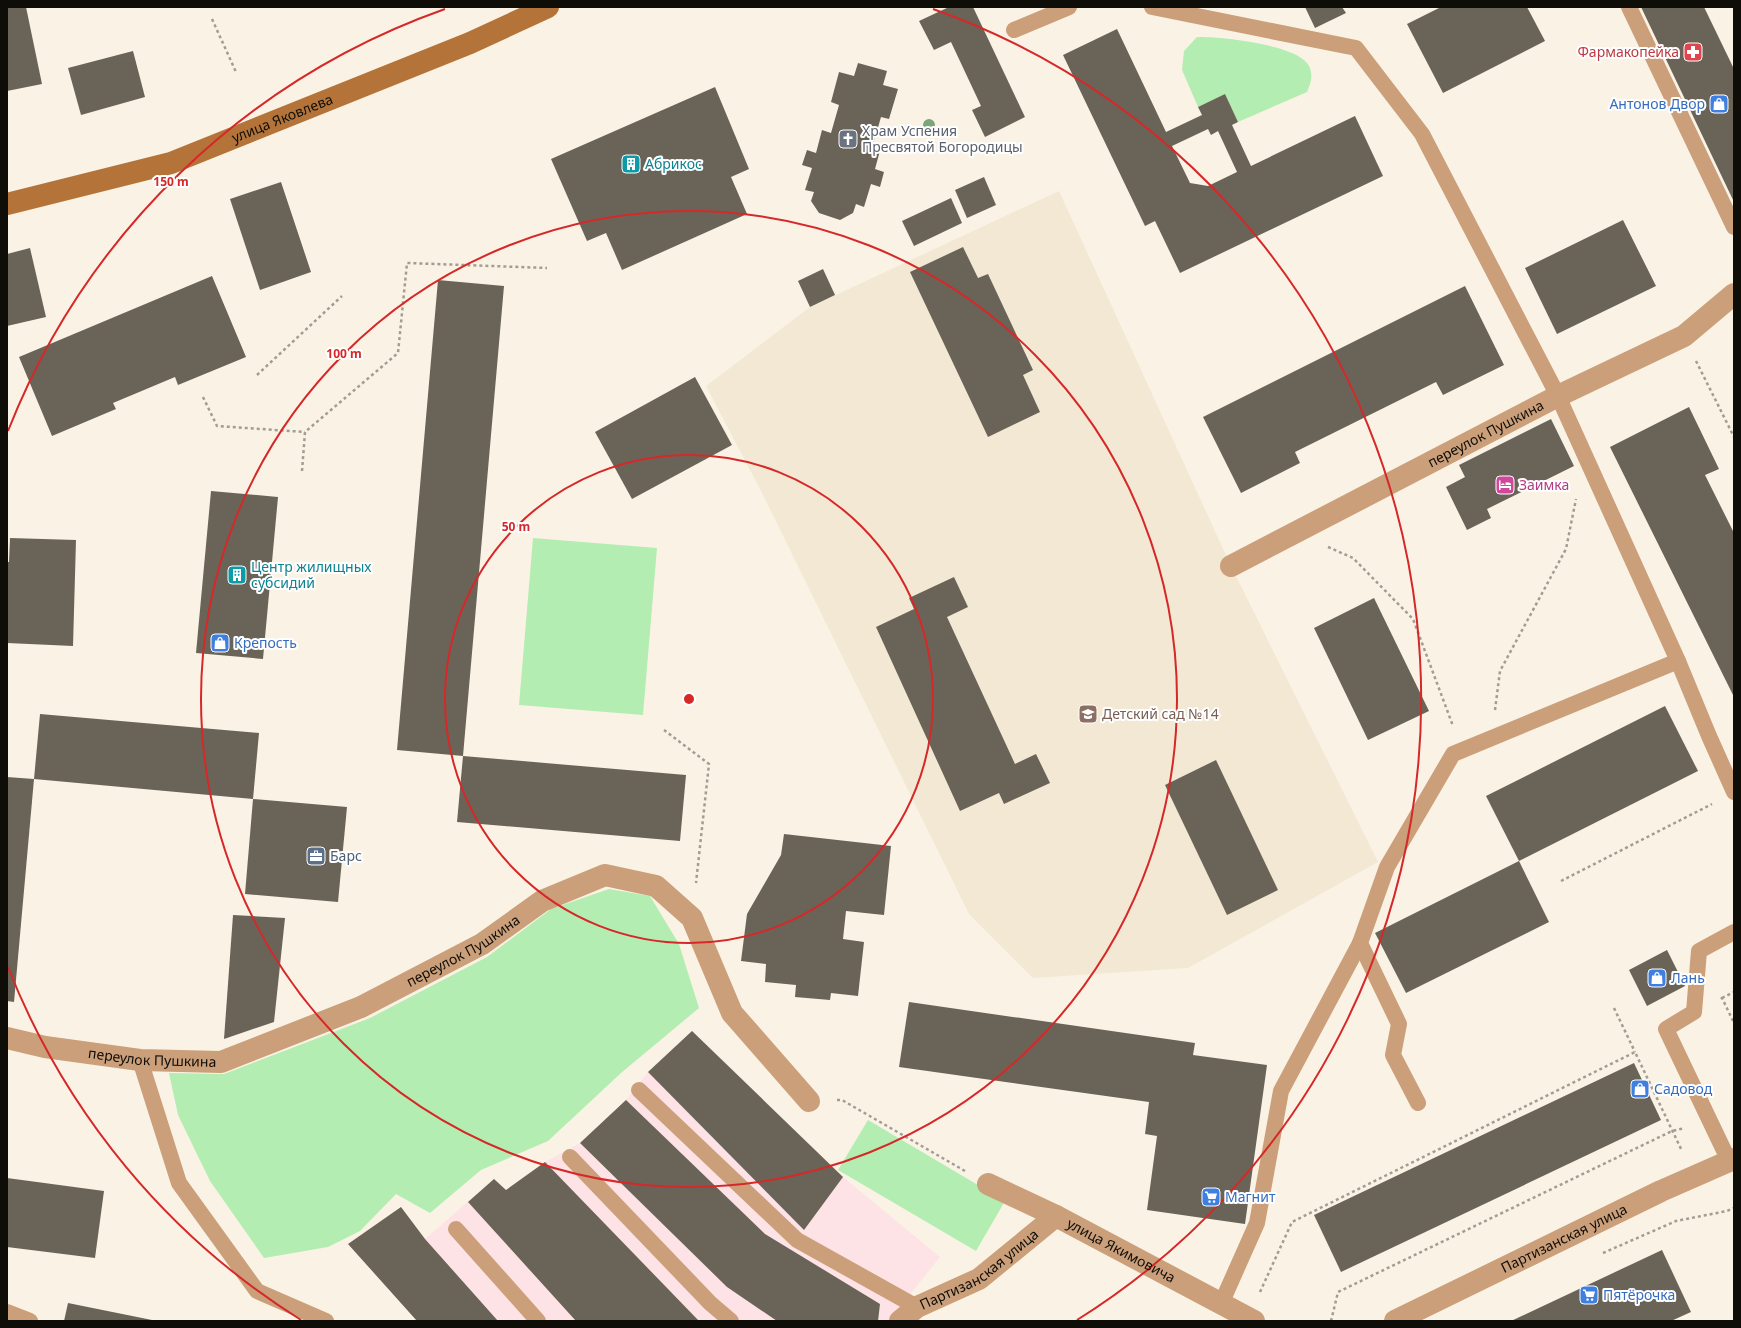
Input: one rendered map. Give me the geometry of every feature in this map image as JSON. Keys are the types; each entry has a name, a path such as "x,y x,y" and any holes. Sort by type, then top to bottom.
{"main road":[{"name":"улица Яковлева","path":"7,204 171,163 463,46 548,7"}],"street":[{"name":"переулок Пушкина","path":"1231,566 1558,396 1684,336 1734,294"},
{"name":"переулок Пушкина","path":"7,1038 45,1047 140,1060 221,1062 361,1007 482,944 542,900 606,875 656,886 692,918 732,1013 809,1101"},
{"name":"Партизанская улица","path":"1395,1321 1661,1191 1732,1160"},
{"name":"улица Якимовича","path":"988,1184 1056,1216 1251,1319"},
{"name":"Партизанская улица","path":"900,1321 917,1307 980,1279 1056,1216"}],"lane":[{"path":"1014,30 1069,7"},
{"path":"1152,7 1356,48 1422,134 1558,396 1678,660 1734,792"},
{"path":"1629,7 1734,227"},
{"path":"1221,1304 1257,1223 1281,1091 1360,943 1387,867 1453,754 1678,660"},
{"path":"1732,1160 1710,1122 1666,1029 1694,1012 1699,951 1734,932"},
{"path":"1360,943 1399,1024 1393,1055 1418,1103"},
{"path":"140,1060 179,1183 257,1291 326,1321"},
{"path":"639,1090 797,1240 917,1307"},
{"path":"570,1157 710,1304 731,1321"},
{"path":"456,1229 538,1321"},
{"path":"7,1312 30,1321"}],"path":[{"path":"212,19 236,72"},
{"path":"203,397 217,426 305,432 398,353 407,263 547,268"},
{"path":"257,375 342,296"},
{"path":"1684,336 1734,437"},
{"path":"302,471 305,432"},
{"path":"1491,738 1500,671 1566,549 1576,498"},
{"path":"1294,533 1353,558 1413,619 1462,750"},
{"path":"664,730 708,764 692,918"},
{"path":"1561,881 1719,801 1727,776"},
{"path":"1722,998 1734,992"},
{"path":"1614,1008 1694,1177"},
{"path":"1251,1319 1292,1222 1635,1052"},
{"path":"809,1101 842,1100 988,1184"},
{"path":"1330,1321 1338,1292 1672,1131 1710,1122"},
{"path":"1676,1221 1727,1211 1734,1208"}],"shaded area":[{"name":"Детский сад №14","path":"1059,191 1231,566 1378,862 1188,968 1033,978 969,914 761,491 706,386 810,307"},
{"path":"692,1031 843,1177 940,1257 889,1321 418,1321 348,1244 401,1207 425,1239 494,1179 506,1190 545,1162 580,1143 626,1100 648,1072"}],"green space":[{"path":"1197,37 1240,40 1275,47 1291,52 1303,59 1309,66 1311,77 1307,92 1238,122 1225,95 1198,107 1182,70 1184,51"},
{"path":"533,538 657,548 643,715 519,705"},
{"path":"609,889 650,896 679,944 699,1008 621,1073 548,1141 481,1170 430,1213 396,1194 360,1231 328,1247 264,1258 210,1181 178,1115 169,1073 224,1074 370,1018 487,957 551,909"},
{"path":"868,1120 1005,1201 976,1251 838,1170"}],"building":[{"path":"7,7 26,7 42,84 7,91"},
{"path":"949,7 973,7 1025,117 985,137 972,110 981,106 951,42 934,50 919,21"},
{"path":"1305,7 1342,7 1346,13 1315,28"},
{"path":"1441,7 1527,7 1545,41 1443,93 1407,24"},
{"path":"1641,7 1704,7 1734,69 1734,202"},
{"path":"1117,29 1166,132 1202,115 1198,107 1225,94 1238,122 1232,125 1251,166 1355,116 1383,176 1180,273 1155,221 1145,226 1063,55","holes":["1208,129 1211,135 1218,131 1237,172 1208,186 1190,183 1172,146"]},
{"path":"133,51 145,97 81,115 68,68"},
{"name":"Храм Успения Пресвятой Богородицы","path":"858,63 887,71 883,85 898,89 889,119 881,117 873,145 881,147 875,169 884,172 880,187 871,184 864,207 856,204 853,213 840,220 819,213 811,201 814,192 805,190 812,168 802,165 807,150 816,153 822,130 831,133 839,105 831,102 839,72 854,76"},
{"name":"Абрикос","path":"715,87 749,169 731,177 747,214 622,270 606,233 587,241 551,159"},
{"path":"984,177 996,205 967,218 955,190"},
{"path":"281,182 311,272 260,290 230,199"},
{"path":"951,198 962,223 914,246 902,221"},
{"path":"1623,220 1656,286 1557,334 1525,268"},
{"path":"963,247 978,278 988,274 1033,370 1023,375 1040,412 988,437 910,272"},
{"path":"30,248 46,317 7,326 7,254"},
{"path":"823,269 835,295 810,307 798,281"},
{"path":"212,276 246,357 178,385 175,377 113,403 116,409 52,436 19,357"},
{"path":"438,280 504,286 463,756 397,750"},
{"path":"1465,286 1504,365 1443,395 1436,382 1295,452 1300,463 1241,493 1203,417"},
{"path":"695,377 732,445 632,499 595,432"},
{"path":"1689,407 1719,469 1705,475 1734,533 1734,697 1610,447"},
{"path":"1551,419 1574,466 1487,509 1491,518 1467,530 1446,487 1465,477 1459,465"},
{"name":"Центр жилищных субсидий","path":"211,491 278,497 263,659 196,653"},
{"path":"10,538 76,540 73,646 7,643 7,562 9,562"},
{"path":"954,577 968,607 947,617 1015,764 1036,754 1050,783 1004,804 999,793 960,811 876,627 914,609 909,598"},
{"path":"1374,598 1429,711 1368,740 1314,628"},
{"path":"1665,706 1698,771 1519,861 1486,796"},
{"path":"40,714 259,733 253,799 34,779"},
{"path":"463,756 686,775 680,841 457,822"},
{"path":"1216,760 1278,890 1227,915 1165,785"},
{"path":"7,777 34,779 14,1002 7,1001"},
{"path":"253,799 347,807 338,902 245,894"},
{"path":"784,834 891,846 884,915 846,911 843,939 864,942 858,996 831,993 830,1000 795,997 796,985 765,982 766,964 741,961 747,914 781,855"},
{"path":"1519,861 1549,922 1406,993 1375,933"},
{"path":"233,915 285,918 274,1022 224,1039"},
{"name":"Лань","path":"1667,950 1685,986 1647,1006 1629,970"},
{"path":"909,1002 1195,1043 1193,1055 1267,1065 1245,1224 1147,1210 1157,1136 1145,1134 1149,1102 899,1067"},
{"path":"692,1031 843,1177 804,1230 648,1072"},
{"path":"1634,1063 1661,1120 1341,1272 1314,1215"},
{"path":"626,1100 765,1234 880,1304 878,1321 777,1321 727,1287 580,1143"},
{"path":"545,1162 699,1321 576,1321 468,1202 494,1179 506,1190"},
{"path":"7,1178 104,1191 95,1258 7,1247"},
{"path":"401,1207 425,1239 498,1321 417,1321 348,1244"},
{"path":"1662,1250 1691,1312 1671,1321 1511,1321"},
{"path":"68,1303 152,1320 64,1321"}],"place":[{"name":"Фармакопейка","path":"1693,52"},
{"name":"Антонов Двор","path":"1719,104"},
{"name":"Храм Успения Пресвятой Богородицы","path":"848,139"},
{"name":"Абрикос","path":"631,164"},
{"name":"Заимка","path":"1505,485"},
{"name":"Центр жилищных субсидий","path":"237,575"},
{"name":"Крепость","path":"220,643"},
{"name":"Детский сад №14","path":"1088,714"},
{"name":"Барс","path":"316,856"},
{"name":"Лань","path":"1657,978"},
{"name":"Садовод","path":"1640,1089"},
{"name":"Магнит","path":"1211,1197"},
{"name":"Пятёрочка","path":"1589,1295"}]}
